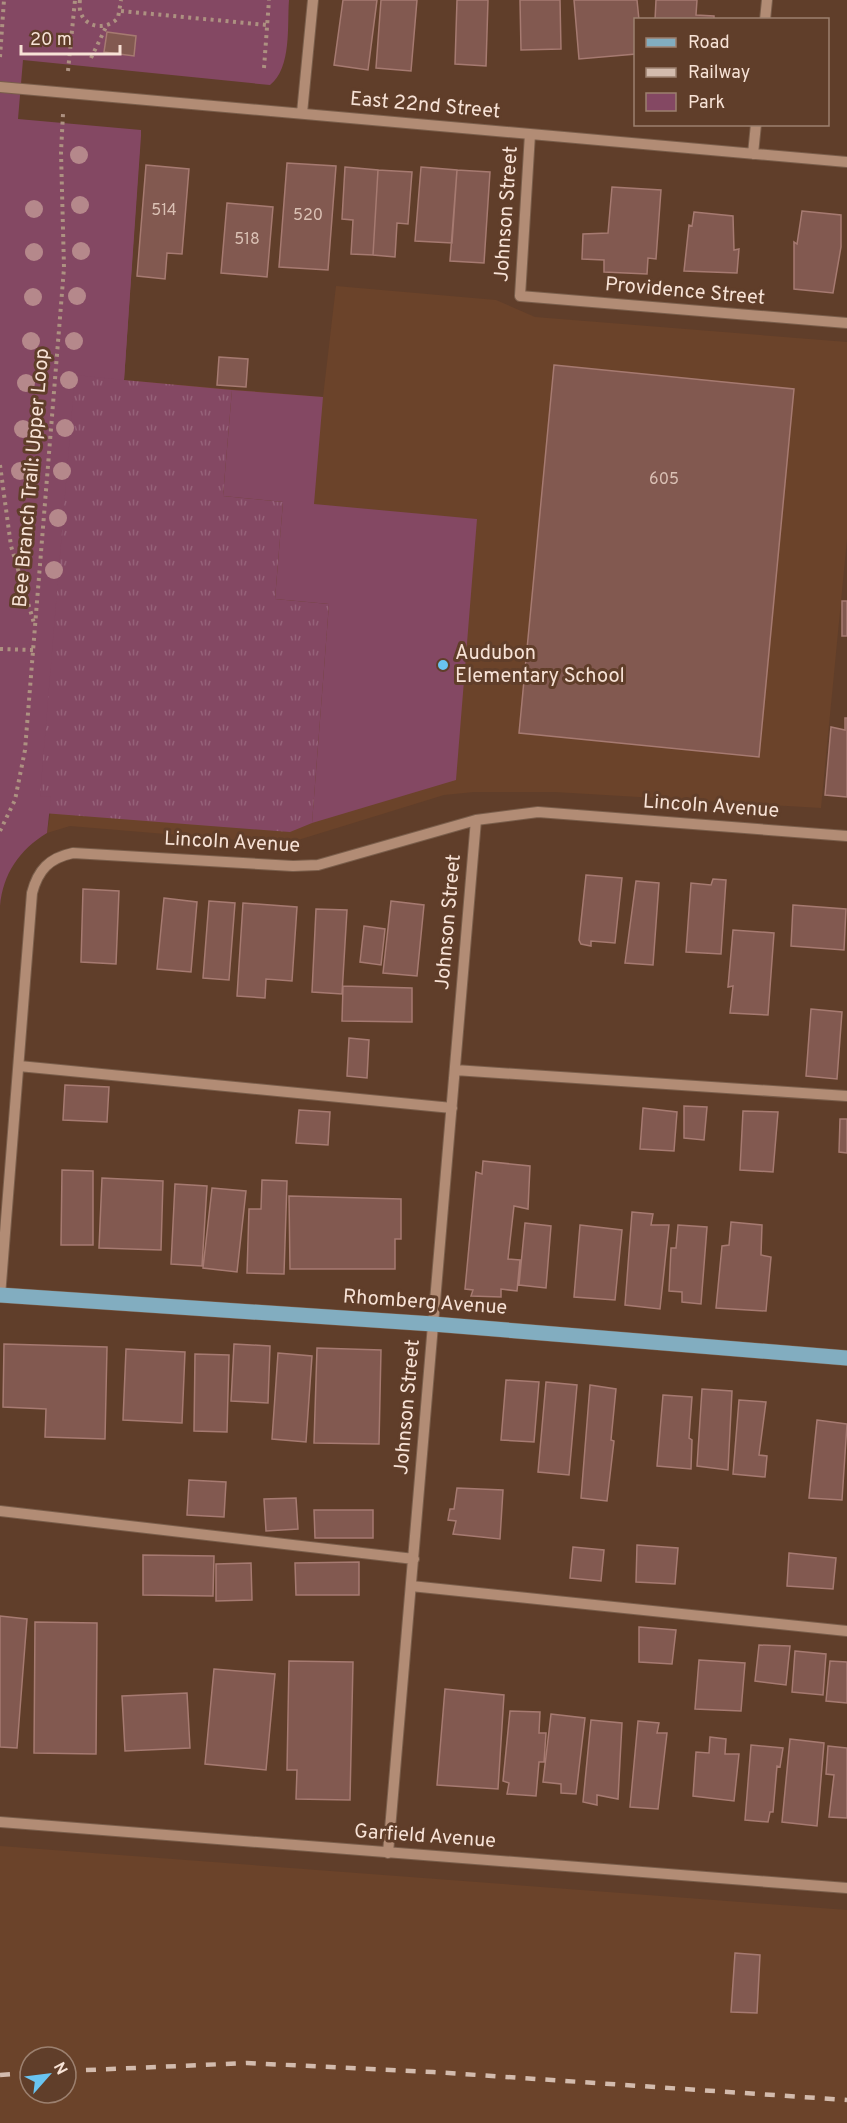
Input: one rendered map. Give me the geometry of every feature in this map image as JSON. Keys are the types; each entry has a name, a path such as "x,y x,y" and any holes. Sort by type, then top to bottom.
{"main road":[{"name":"Rhomberg Avenue","path":"0,1295 433,1323 847,1358"}],"street":[{"path":"302,113 313,0"},
{"path":"765,18 766,0"},
{"name":"East 22nd Street","path":"0,87 847,162"},
{"path":"753,154 756,126"},
{"name":"Johnson Street","path":"520,296 530,134"},
{"name":"Providence Street","path":"520,296 847,323"},
{"name":"Lincoln Avenue","path":"0,1295 32,893 36,876 59,855 73,853 293,866 318,865 476,820 538,812 847,836"},
{"name":"Johnson Street","path":"388,1853 476,820"},
{"path":"19,1066 452,1108"},
{"path":"455,1070 847,1096"},
{"path":"0,1511 414,1559"},
{"path":"411,1586 847,1631"},
{"name":"Garfield Avenue","path":"0,1822 847,1888"}],"path":[{"path":"0,57 4,0"},
{"path":"69,65 75,0"},
{"path":"80,0 79,10 86,22 107,27"},
{"path":"92,58 107,27 118,18 121,12 121,0"},
{"path":"264,68 269,0"},
{"path":"121,12 267,25"},
{"name":"Bee Branch Trail: Upper Loop","path":"0,831 15,800 21,778 33,650 64,268 62,123"},
{"path":"0,465 11,546 35,624"},
{"path":"0,649 33,650"}],"shaded area":[{"name":"Audubon Elementary School","path":"336,286 496,300 535,317 847,342 847,539 821,808 555,792 474,792 444,795 285,844 70,826 47,833 124,380 323,397"},
{"path":"0,1846 847,1910 847,2123 0,2123"}],"green space":[{"path":"0,0 289,0 285,57 282,68 270,85 23,60 18,119 141,130 141,136 124,380 75,375 40,796 51,797 47,833 28,847 14,864 5,883 0,906"},
{"path":"140,142 124,380 232,390 223,496 283,502 275,599 329,604 312,823 290,832 30,812 67,365"},
{"path":"232,390 323,397 314,504 477,519 456,780 312,823 329,604 275,599 283,502 223,496"}],"building":[{"path":"343,0 377,0 368,70 334,65"},
{"path":"381,0 417,0 411,71 376,68"},
{"path":"457,0 488,0 486,66 455,64"},
{"path":"520,0 560,0 561,49 521,50"},
{"path":"574,0 637,0 639,18 634,18 634,54 579,59"},
{"path":"656,0 697,0 696,15 714,16 714,18 655,18"},
{"path":"107,32 136,36 134,56 104,52"},
{"path":"287,163 336,166 328,270 279,267"},
{"path":"146,165 189,169 182,254 167,253 165,279 137,276"},
{"path":"345,167 378,170 373,255 351,254 353,220 342,219"},
{"path":"421,167 457,170 452,243 415,241"},
{"path":"378,170 412,172 408,224 397,223 395,257 373,255"},
{"path":"457,170 490,172 484,263 450,261"},
{"path":"612,187 661,190 656,259 648,258 647,274 604,272 604,260 582,259 583,234 608,233"},
{"path":"227,203 273,207 267,277 221,273"},
{"path":"802,211 841,215 841,247 833,293 794,289 794,242 797,244"},
{"path":"694,212 733,216 734,250 739,249 737,273 684,271 689,225 692,226"},
{"path":"219,357 248,359 246,387 217,385"},
{"name":"Audubon Elementary School","path":"554,365 794,389 759,757 519,733"},
{"path":"842,601 847,601 847,636 842,636"},
{"path":"845,718 847,718 847,797 825,795 831,727 845,730"},
{"path":"586,875 622,878 615,943 591,941 591,946 581,944 579,940"},
{"path":"713,879 726,880 721,954 686,952 691,883 711,885"},
{"path":"636,881 659,883 653,965 625,963"},
{"path":"83,889 119,891 116,964 81,962"},
{"path":"164,898 197,902 191,972 157,969"},
{"path":"209,901 235,903 229,980 203,978"},
{"path":"391,901 424,905 417,976 383,973"},
{"path":"243,903 297,907 292,981 266,979 265,998 237,996"},
{"path":"793,905 846,909 844,950 791,946"},
{"path":"316,909 347,910 342,994 312,992"},
{"path":"364,926 385,929 381,965 360,962"},
{"path":"733,930 774,933 768,1015 730,1013 733,986 728,987"},
{"path":"343,986 412,988 412,1022 342,1021"},
{"path":"811,1009 842,1012 837,1079 806,1076"},
{"path":"349,1038 369,1040 367,1078 347,1076"},
{"path":"65,1085 109,1087 107,1122 63,1120"},
{"path":"684,1106 707,1107 704,1140 684,1138"},
{"path":"643,1108 677,1112 674,1151 640,1149"},
{"path":"299,1110 330,1112 328,1145 296,1143"},
{"path":"743,1111 778,1112 773,1172 740,1170"},
{"path":"840,1119 847,1119 847,1153 839,1152"},
{"path":"483,1161 530,1166 528,1209 514,1206 508,1259 520,1260 517,1291 501,1289 501,1297 471,1296 473,1290 465,1289 476,1172 482,1174"},
{"path":"62,1170 93,1171 93,1245 61,1245"},
{"path":"102,1178 163,1181 161,1250 99,1248"},
{"path":"262,1180 287,1181 284,1274 247,1273 249,1209 261,1209"},
{"path":"175,1184 207,1186 202,1266 171,1264"},
{"path":"212,1188 246,1191 237,1272 203,1268"},
{"path":"289,1196 401,1199 401,1239 395,1239 395,1269 290,1269"},
{"path":"632,1212 653,1214 651,1225 669,1225 660,1309 625,1305"},
{"path":"731,1222 762,1225 761,1255 771,1257 766,1311 716,1308 722,1246 729,1245"},
{"path":"525,1223 551,1226 546,1288 519,1285"},
{"path":"580,1225 622,1230 615,1300 574,1297"},
{"path":"678,1225 707,1227 701,1304 682,1302 682,1292 669,1291 671,1248 676,1248"},
{"path":"4,1344 107,1347 105,1439 45,1437 46,1409 3,1407"},
{"path":"234,1344 270,1346 268,1403 231,1401"},
{"path":"317,1348 381,1350 379,1444 314,1443"},
{"path":"126,1349 185,1352 182,1423 123,1420"},
{"path":"278,1353 312,1356 306,1442 272,1439"},
{"path":"195,1354 229,1355 227,1432 194,1431"},
{"path":"506,1380 539,1382 534,1442 501,1440"},
{"path":"546,1382 577,1385 569,1475 538,1472"},
{"path":"590,1385 616,1389 611,1440 614,1441 607,1501 581,1498"},
{"path":"702,1389 732,1391 728,1470 697,1466"},
{"path":"663,1395 692,1397 689,1438 692,1440 691,1469 657,1466"},
{"path":"739,1400 766,1402 759,1455 767,1456 765,1477 733,1474"},
{"path":"817,1420 847,1424 842,1500 809,1498"},
{"path":"189,1480 226,1482 224,1517 187,1515"},
{"path":"457,1488 503,1490 500,1539 453,1534 456,1521 448,1520 450,1509 454,1509"},
{"path":"296,1498 298,1529 266,1531 264,1499"},
{"path":"314,1510 373,1510 373,1538 315,1538"},
{"path":"637,1545 678,1548 675,1584 636,1582"},
{"path":"573,1547 604,1550 601,1581 570,1578"},
{"path":"789,1553 836,1558 833,1589 787,1586"},
{"path":"143,1555 214,1556 213,1596 143,1595"},
{"path":"359,1562 359,1595 296,1595 295,1563"},
{"path":"251,1563 252,1600 216,1601 216,1564"},
{"path":"0,1616 27,1619 17,1748 0,1747"},
{"path":"35,1622 97,1623 96,1754 34,1753"},
{"path":"639,1627 676,1630 672,1664 639,1662"},
{"path":"759,1645 790,1646 786,1685 755,1681"},
{"path":"795,1651 826,1654 823,1695 792,1692"},
{"path":"699,1660 745,1663 741,1711 695,1709"},
{"path":"289,1661 353,1662 350,1800 296,1799 297,1770 287,1770"},
{"path":"830,1661 847,1662 847,1703 826,1701"},
{"path":"214,1669 275,1674 266,1770 205,1764"},
{"path":"445,1689 504,1695 498,1789 437,1785"},
{"path":"187,1693 190,1748 125,1751 122,1696"},
{"path":"510,1711 540,1712 539,1733 546,1733 544,1762 539,1762 536,1796 507,1794 509,1783 503,1781"},
{"path":"551,1714 585,1718 576,1794 561,1793 561,1784 543,1782"},
{"path":"591,1720 622,1723 618,1799 597,1795 597,1805 583,1802"},
{"path":"638,1721 659,1723 657,1733 667,1733 658,1809 630,1807"},
{"path":"710,1737 726,1739 725,1754 739,1754 734,1801 693,1796 696,1752 709,1753"},
{"path":"790,1739 824,1743 817,1826 782,1822"},
{"path":"751,1745 783,1748 780,1767 777,1766 773,1812 770,1812 768,1822 745,1820"},
{"path":"828,1746 847,1748 847,1818 829,1817 834,1775 826,1774"},
{"path":"735,1953 760,1955 757,2013 731,2012"}],"railway":[{"path":"78,2070 247,2063 433,2072 847,2100"},
{"path":"0,2075 18,2074"}],"place":[{"name":"Audubon Elementary School","path":"443,665"}]}
